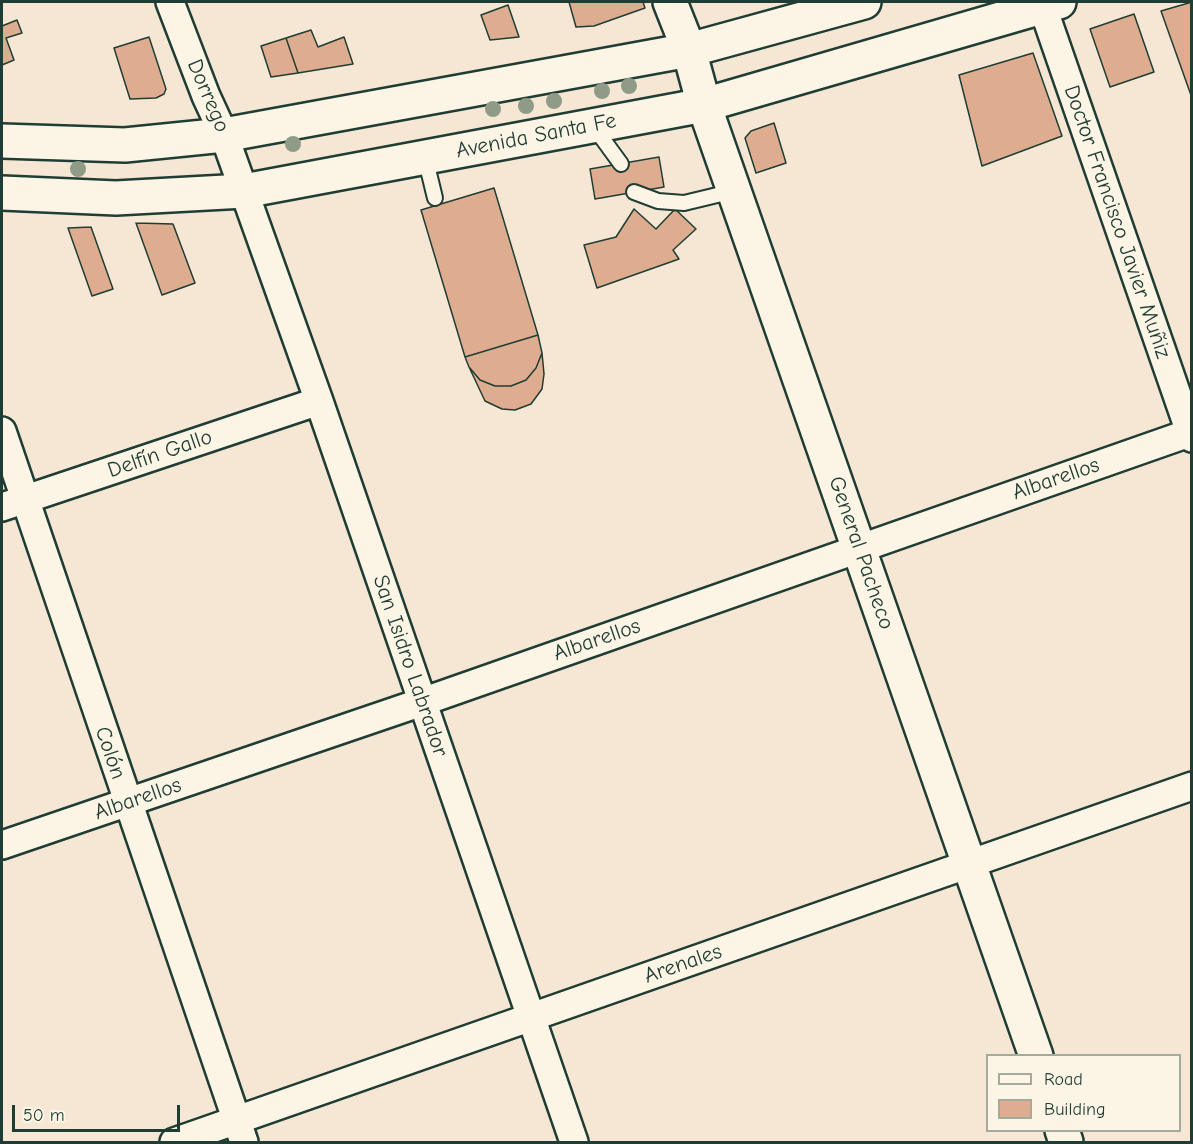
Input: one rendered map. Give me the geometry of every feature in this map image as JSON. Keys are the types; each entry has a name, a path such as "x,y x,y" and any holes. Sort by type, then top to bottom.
{"main road":[{"name":"General Pacheco","path":"670,2 689,50 704,105 1035,1054"},
{"path":"2,141 125,146 224,135 689,50 864,2"},
{"name":"Avenida Santa Fe","path":"2,193 116,198 244,191 704,105 1047,3"}],"street":[{"name":"Dorrego","path":"170,2 244,191"},
{"name":"Doctor Francisco Javier Muñiz","path":"1047,3 1191,434"},
{"name":"San Isidro Labrador","path":"244,191 319,401 574,1143"},
{"name":"Delfín Gallo","path":"13,504 319,401"},
{"name":"Colón","path":"2,431 13,504 127,802 240,1132"},
{"name":"Albarellos","path":"2,845 422,702 1191,434"},
{"name":"Arenales","path":"174,1143 240,1132 531,1017 1191,786"}],"lane":[{"path":"592,126 621,164"},
{"path":"425,157 435,198"},
{"path":"634,192 658,201 684,203 734,191"}],"building":[{"path":"569,2 643,2 645,8 594,26 576,27"},
{"path":"1192,2 1192,98 1161,11"},
{"path":"508,5 519,37 490,40 481,15"},
{"path":"1134,14 1154,72 1110,87 1090,29"},
{"path":"17,20 22,33 6,38 14,60 2,65 2,26"},
{"path":"311,30 318,47 344,37 353,64 298,73 286,38"},
{"path":"149,37 166,89 164,94 156,98 130,99 114,48"},
{"path":"286,38 298,73 271,77 261,46"},
{"path":"1033,53 1062,136 982,166 959,75"},
{"path":"774,123 786,163 756,173 745,138 751,131"},
{"path":"659,157 664,187 595,199 590,169"},
{"path":"494,188 538,335 465,357 421,210"},
{"path":"634,209 656,229 675,209 696,229 673,250 679,259 597,288 584,245 616,237"},
{"path":"136,223 173,224 195,283 162,295"},
{"path":"91,227 113,289 92,296 68,228"},
{"path":"538,335 542,353 536,368 526,380 511,386 495,386 480,380 469,367 465,357"},
{"path":"542,353 544,374 542,389 531,404 515,410 502,409 485,401 469,367 480,380 495,386 511,386 526,380 536,368"}]}
